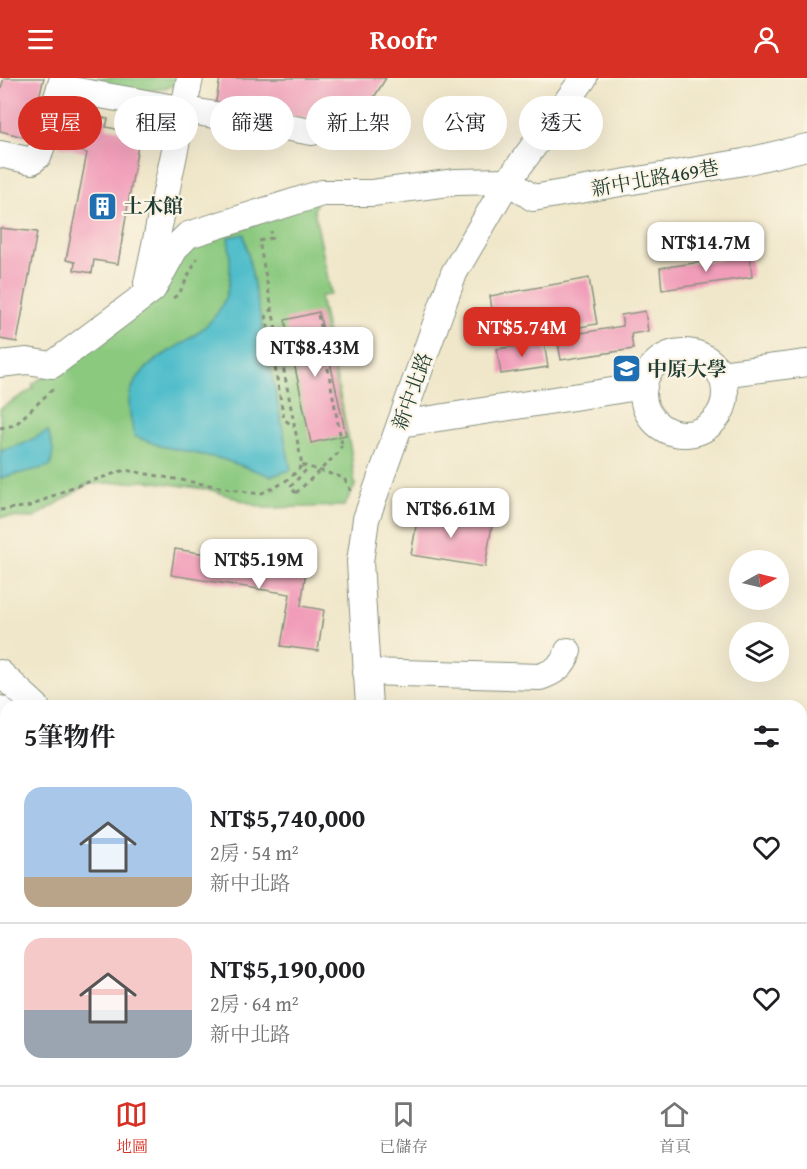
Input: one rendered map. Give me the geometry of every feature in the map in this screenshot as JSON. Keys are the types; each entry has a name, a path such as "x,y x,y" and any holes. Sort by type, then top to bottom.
{"street":[{"path":"187,96 190,78"},
{"name":"新中北路","path":"368,700 360,562 366,519 454,273 508,181 584,78"},
{"path":"0,154 32,161 39,155 62,83 119,96"},
{"path":"198,113 306,131"},
{"name":"新中北路469巷","path":"508,181 533,198 744,162 807,147"},
{"path":"144,296 176,150"},
{"path":"0,364 27,361 52,365 153,289 176,248 188,235 322,193 372,193 456,182 508,181"},
{"path":"683,352 697,354 709,360 720,374 725,396 722,410 714,421 692,434 672,432 655,422 646,405 644,386 649,373 658,362 669,355 683,352"},
{"path":"720,374 807,363"},
{"path":"400,424 644,386"},
{"path":"366,672 540,677 552,673 565,662 568,651"},
{"path":"0,672 30,700"}],"path":[{"path":"270,227 272,238 259,241 302,465"},
{"path":"172,299 179,294 197,256"},
{"path":"272,308 266,315 285,419 295,427"},
{"path":"309,467 291,487 296,493 337,454 342,445 318,315"},
{"path":"0,428 15,425 57,385"},
{"path":"302,465 344,478 355,499"},
{"path":"0,510 31,506 70,488 125,470 259,494 280,486 302,465"}],"green space":[{"path":"73,78 178,78 178,84 137,92 113,89"},
{"path":"318,199 314,209 331,294 320,297 351,451 355,486 344,506 264,508 212,490 148,481 88,484 34,518 0,517 0,409 34,388 32,385 68,358 167,256"}],"water":[{"path":"244,234 291,470 271,476 222,459 160,446 134,436 130,413 130,396 141,373 213,319 227,293 230,277 228,237"},
{"path":"48,431 53,449 51,466 0,478 0,451 23,444"}],"building":[{"path":"4,78 44,78 39,96 18,96 18,136 0,131 0,91"},
{"path":"220,78 386,78 375,96 306,96 306,118 294,117 294,96 217,96"},
{"name":"土木館","path":"102,118 108,119 106,127 114,129 114,150 137,150 118,264 94,260 92,273 74,270 75,262 66,260 87,153 75,150 102,150"},
{"path":"0,228 37,232 17,342 0,339"},
{"path":"750,255 752,277 662,290 660,268"},
{"path":"589,278 597,324 497,342 490,296"},
{"path":"645,311 648,331 631,334 633,349 561,360 557,337 623,326 621,315"},
{"path":"319,312 346,435 311,443 285,320"},
{"path":"544,342 548,367 501,374 497,349"},
{"path":"419,509 492,525 485,567 411,555"},
{"path":"175,549 306,570 301,606 324,610 318,651 281,646 290,594 171,575"}],"place":[{"name":"土木館","path":"102,206"},
{"name":"中原大學","path":"626,369"}]}
